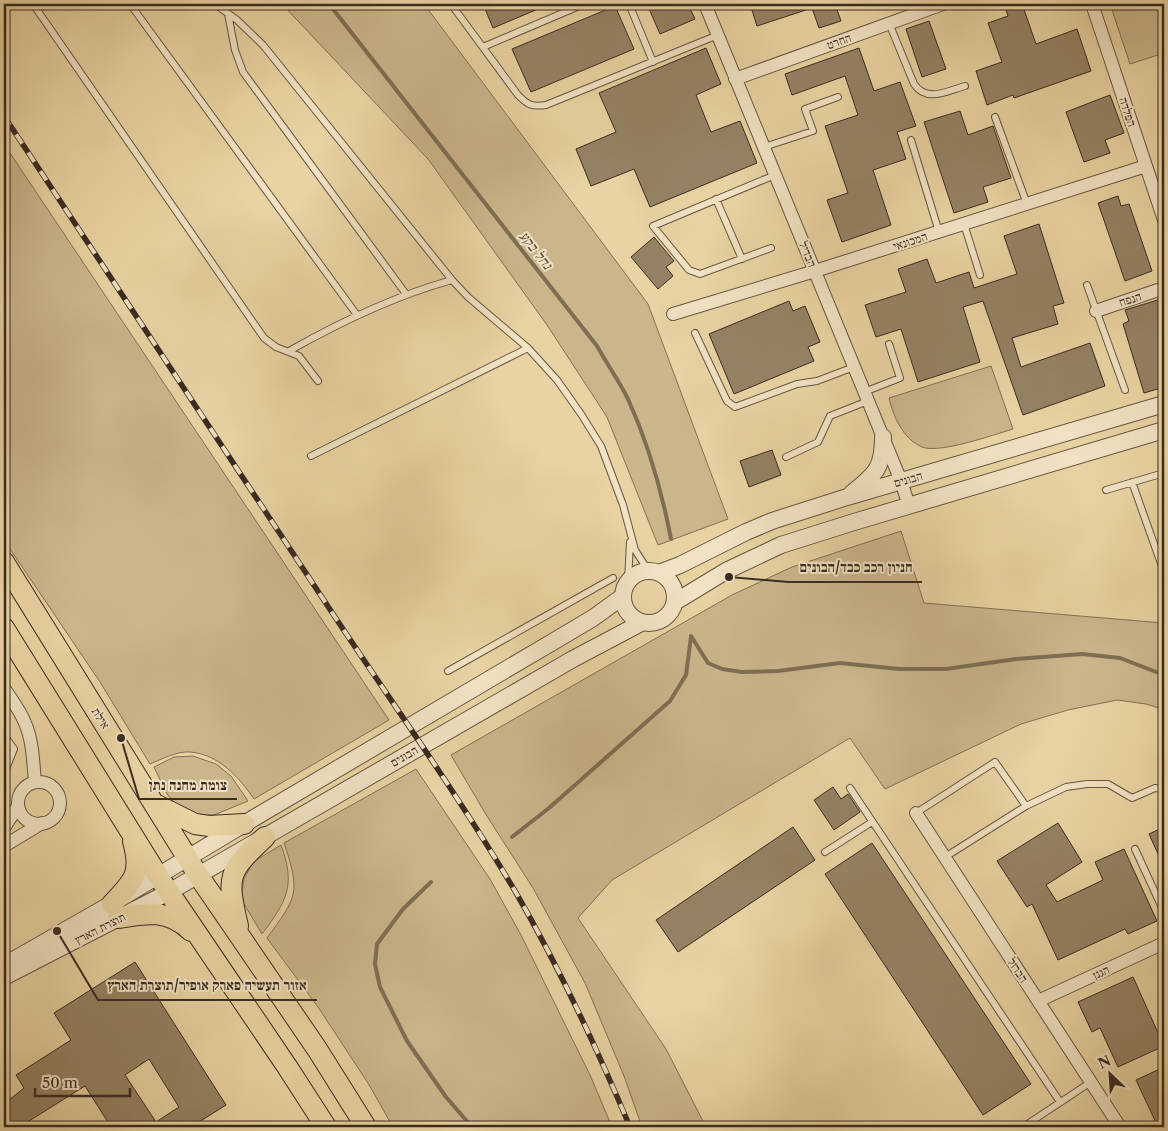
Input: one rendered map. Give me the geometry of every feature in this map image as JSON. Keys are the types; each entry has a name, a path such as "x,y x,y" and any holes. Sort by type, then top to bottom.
{"main road":[{"name":"אילת","path":"4,562 193,867 316,1049 366,1127"},
{"path":"4,628 164,884 326,1127"},
{"path":"155,804 195,824 209,826 244,824"},
{"path":"130,830 137,857 136,875 115,911 164,915 182,922 200,938"},
{"path":"242,940 232,899 231,886 234,872 240,860 265,837"}],"street":[{"name":"הבדיל","path":"705,4 901,481 908,506"},
{"name":"החרט","path":"735,79 889,23 922,7 943,4"},
{"name":"הפלדה","path":"1092,4 1164,220"},
{"name":"המכונאי","path":"673,314 1146,166"},
{"name":"הנפח","path":"1096,311 1164,288"},
{"name":"הבונים","path":"655,572 680,565 772,521 847,497 1164,404"},
{"name":"הבונים","path":"675,602 726,571 781,546 1164,430"},
{"path":"847,497 869,480 878,468 883,456 883,437"},
{"path":"642,572 655,572 667,578 672,584 675,602 672,610 658,622 650,624 641,623 627,613 623,605 622,596 624,588 621,579 642,572"},
{"name":"הבונים","path":"193,867 244,824 593,618 622,596"},
{"name":"הבונים","path":"164,884 193,867 265,837 582,654 641,623"},
{"path":"4,688 22,716 28,730 35,782"},
{"path":"4,828 18,806 20,793 25,787 35,782 45,782 51,786 59,797 58,811 54,817 4,846"},
{"path":"18,806 24,817 29,821 42,823"},
{"name":"הברזל","path":"916,812 1120,1127"},
{"name":"תוצרת הארץ","path":"4,977 164,884"},
{"name":"תוצרת הארץ","path":"4,966 115,911"},
{"name":"הגנן","path":"1038,1001 1164,943"}],"lane":[{"path":"33,4 264,338 276,347 289,351 302,359 318,381"},
{"path":"130,4 357,315"},
{"path":"215,4 263,45 452,280 468,297 528,348 557,380 601,446 623,505 638,557 655,572"},
{"path":"451,4 518,95 528,104 537,106 546,105 718,35"},
{"path":"483,47 584,4"},
{"path":"629,4 653,62"},
{"path":"228,14 235,50 243,72 406,294"},
{"path":"889,23 919,92 932,96 965,86"},
{"path":"764,147 813,131 805,109 838,96"},
{"path":"995,117 1027,204"},
{"path":"911,140 939,232"},
{"path":"771,248 700,274 690,270 652,226 775,175"},
{"path":"716,199 742,259"},
{"path":"964,224 980,275"},
{"path":"289,351 357,315 406,294 452,280"},
{"path":"1087,285 1125,390"},
{"path":"695,333 727,401 735,408 797,384 817,381 854,367"},
{"path":"786,457 818,442 830,416 900,378 889,344"},
{"path":"311,456 528,348"},
{"path":"1106,490 1164,473"},
{"path":"1132,482 1164,572"},
{"path":"448,671 621,579 630,533"},
{"path":"4,735 14,749 4,774"},
{"path":"916,812 995,762 1026,806"},
{"path":"945,857 1026,806 1066,787 1108,784 1132,798 1156,788 1164,789"},
{"path":"850,788 1060,1102"},
{"path":"825,852 872,822"},
{"path":"1135,849 1164,912"},
{"path":"1023,1127 1091,1082"}],"shaded area":[{"path":"282,4 424,4 648,304 728,519 658,545 607,417 547,325 428,159"},
{"path":"1110,4 1164,4 1164,53 1130,64"},
{"path":"4,144 389,720 254,799 235,775 210,757 190,752 180,753 150,764 100,682 4,540"},
{"path":"991,366 1013,429 966,443 941,448 922,447 904,433 893,412 889,398"},
{"path":"901,531 924,603 1164,623 1164,721 1159,708 1117,700 1068,710 1021,724 885,789 850,738 612,880 578,918 666,1049 706,1127 642,1127 624,1076 585,983 533,888 451,755 732,595 792,567"},
{"path":"193,756 216,764 231,776 248,801 214,815 196,815 176,805 167,794 154,767 174,757"},
{"path":"416,769 490,879 521,935 590,1075 612,1127 393,1127 368,1083 318,1007 267,938 285,913 293,894 293,873 284,843"},
{"path":"281,845 288,871 286,892 278,912 262,934 244,904 242,892 244,879 253,862"}],"building":[{"path":"483,4 550,4 493,28"},
{"path":"647,4 688,4 695,19 660,34"},
{"path":"760,4 835,4 841,21 819,28 812,8 757,26 751,7"},
{"path":"1004,4 1022,4 1036,44 1077,29 1091,71 1014,98 1013,95 987,105 976,71 1002,62 988,23 1008,16"},
{"path":"615,6 634,49 531,92 512,49"},
{"path":"929,21 946,69 922,77 906,29"},
{"path":"706,48 721,84 696,95 711,132 740,121 757,163 650,207 634,169 591,186 576,149 616,132 599,93"},
{"path":"859,48 874,91 900,82 916,126 897,132 906,159 873,170 891,225 842,242 827,200 848,193 825,126 858,115 845,76 792,95 785,74"},
{"path":"1110,95 1124,133 1105,140 1110,153 1084,162 1066,112"},
{"path":"960,111 968,135 993,126 1011,178 983,187 988,202 954,213 924,122"},
{"path":"1118,196 1121,206 1129,204 1152,271 1125,281 1098,203"},
{"path":"1039,224 1064,303 1053,306 1058,324 1012,338 1021,367 1090,343 1105,386 1023,415 983,301 963,307 980,362 918,382 901,329 876,337 865,305 906,292 898,269 927,259 936,283 969,272 974,288 1017,274 1004,236"},
{"path":"654,237 674,261 666,267 673,276 658,289 631,257"},
{"path":"1164,298 1164,387 1144,393 1123,324 1129,321 1125,310"},
{"path":"789,301 793,311 805,306 820,342 808,347 814,361 734,394 709,334"},
{"path":"772,450 781,475 749,487 740,461"},
{"path":"833,787 841,799 848,794 860,812 834,830 814,800"},
{"path":"1058,823 1082,862 1046,885 1057,902 1103,880 1095,862 1124,849 1157,921 1128,934 1125,929 1058,960 1032,904 1027,907 997,861"},
{"path":"793,827 815,860 678,952 656,920"},
{"path":"1164,827 1164,867 1149,834"},
{"path":"872,843 1031,1084 983,1115 825,874"},
{"path":"135,962 226,1105 191,1127 111,1127 85,1086 29,1121 33,1127 4,1127 4,1104 24,1088 16,1075 71,1040 54,1013","holes":["149,1059 179,1107 156,1122 125,1075"]},
{"path":"1133,977 1164,1046 1118,1067 1100,1028 1092,1032 1078,1002"},
{"path":"1164,1067 1164,1127 1158,1127 1136,1080"}],"waterway":[{"name":"נחל בקע","path":"329,4 597,346 628,399 642,433 659,486 671,539"},
{"path":"691,636 708,663 722,669 742,672 778,671 840,663 899,669 946,669 1016,659 1082,654 1120,658 1164,675"},
{"path":"512,837 549,808 670,701 686,675 691,637"},
{"path":"431,882 403,909 377,944 375,964 380,987 407,1041 446,1097 472,1127"}],"railway":[{"path":"4,116 494,856 562,978 630,1127"}],"place":[{"name":"חניון רכב כבד/הבונים","path":"729,577"},
{"name":"צומת מחנה נתן","path":"121,738"},
{"name":"אזור תעשיה פארק אופיר/תוצרת הארץ","path":"57,931"}]}
